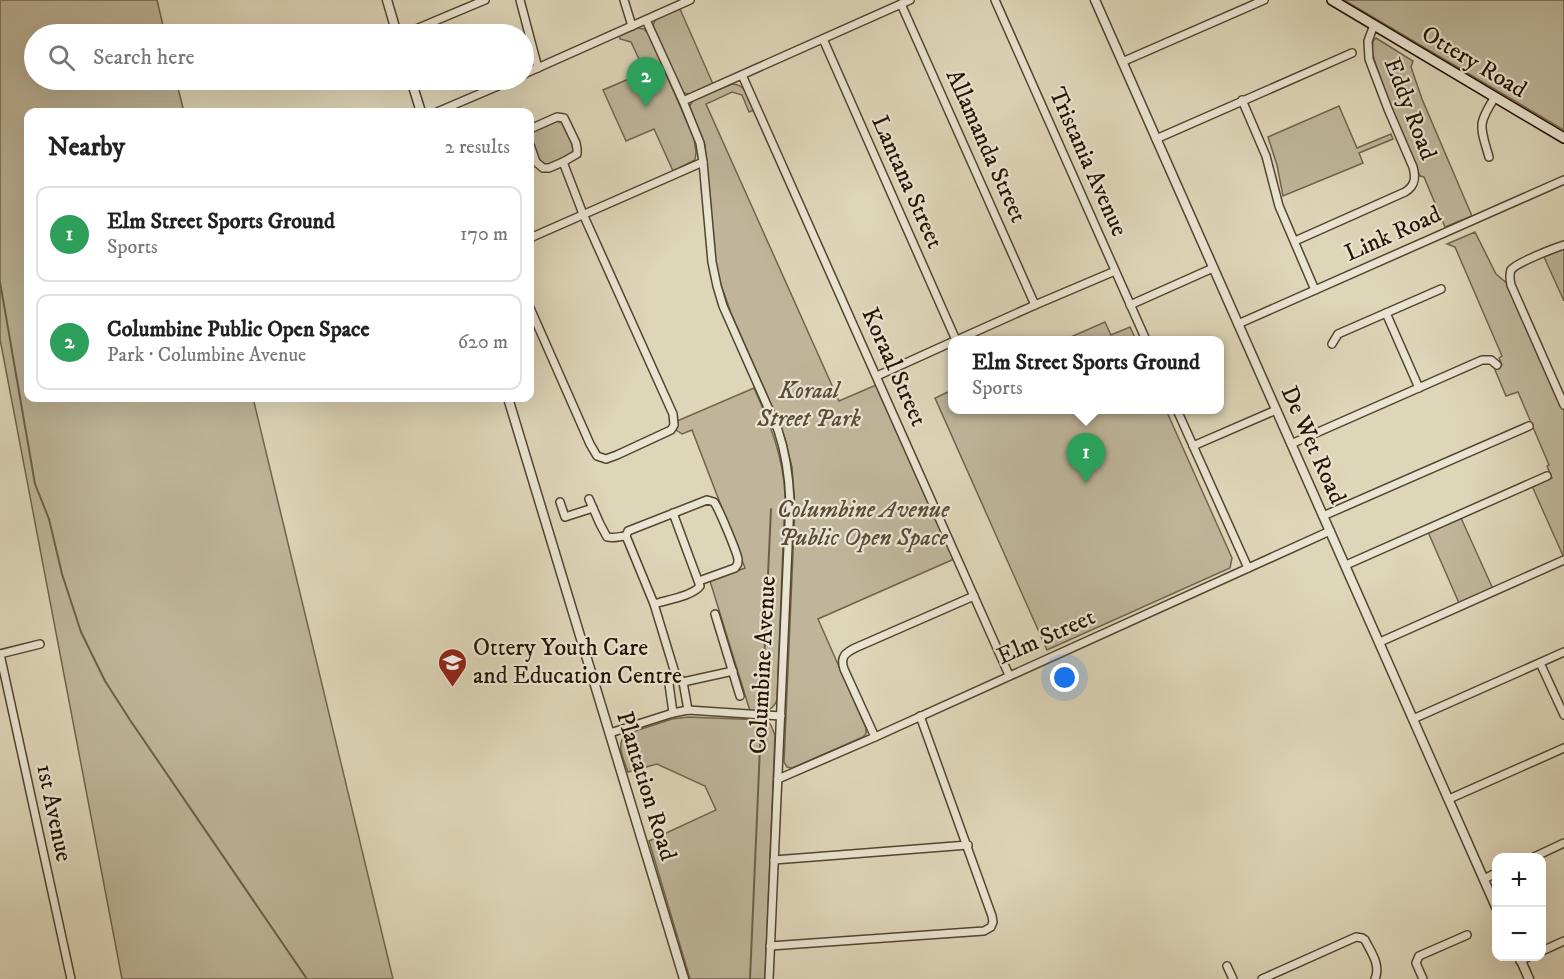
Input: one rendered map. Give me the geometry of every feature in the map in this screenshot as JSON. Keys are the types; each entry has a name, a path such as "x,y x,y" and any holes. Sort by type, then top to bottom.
{"main road":[{"name":"Ottery Road","path":"1332,0 1564,140"}],"street":[{"path":"387,0 394,24"},
{"path":"428,24 485,0"},
{"path":"520,0 526,24"},
{"path":"624,0 632,26"},
{"path":"534,70 690,0"},
{"path":"683,101 910,0"},
{"name":"Tristania Avenue","path":"995,0 1144,336"},
{"name":"De Wet Road","path":"1095,0 1492,896"},
{"path":"1122,62 1264,0"},
{"name":"Allamanda Street","path":"901,4 1035,305"},
{"name":"Columbine Avenue","path":"646,20 700,143 709,240 717,286 723,306 778,430 787,462 790,501 769,979"},
{"name":"Eddy Road","path":"1295,241 1405,192 1414,182 1413,167 1388,110 1370,59 1368,41 1374,25"},
{"name":"Lantana Street","path":"822,39 953,336"},
{"path":"534,53 538,68"},
{"path":"1156,139 1352,53"},
{"name":"Koraal Street","path":"742,75 1010,675"},
{"path":"414,90 420,108"},
{"path":"446,108 489,90"},
{"path":"1489,157 1481,129 1483,116 1495,97"},
{"path":"1242,100 1266,156 1275,195 1316,290"},
{"path":"534,127 555,118 564,118 576,143 577,151 575,156 547,168 541,167 534,155"},
{"path":"534,317 593,452 600,458 606,459 617,455 667,433 674,425 673,414 583,214 563,162"},
{"path":"534,236 703,162"},
{"name":"Link Road","path":"1238,324 1564,180"},
{"path":"1564,244 1516,265 1510,272 1511,285 1564,405"},
{"path":"1130,304 1213,268"},
{"path":"966,336 1116,271"},
{"path":"1332,344 1338,334 1441,289"},
{"path":"1386,313 1419,388"},
{"path":"877,376 948,344"},
{"path":"1291,444 1482,360 1491,360 1497,365"},
{"name":"Plantation Road","path":"509,402 684,979"},
{"path":"1193,446 1276,410"},
{"path":"1179,414 1248,568"},
{"path":"1323,516 1529,426"},
{"path":"1346,565 1547,476"},
{"path":"589,499 607,537 611,539 626,536"},
{"path":"626,536 631,530 712,500 716,504 738,561 736,567 699,581"},
{"path":"560,502 565,517 593,508"},
{"path":"654,604 696,591 700,586 673,513"},
{"name":"Elm Street","path":"778,779 1330,531"},
{"path":"626,536 654,604 675,673 683,682 688,710"},
{"path":"1380,642 1564,560"},
{"path":"875,737 844,669 842,660 844,654 974,596"},
{"path":"715,614 740,696"},
{"path":"0,654 40,644"},
{"path":"1413,719 1564,652"},
{"name":"1st Avenue","path":"0,654 70,979"},
{"path":"1540,663 1564,715"},
{"path":"683,682 733,671"},
{"path":"673,713 669,684 675,673"},
{"path":"610,733 688,710 782,716"},
{"path":"770,946 984,931 991,927 992,916 920,716"},
{"path":"1449,799 1564,748"},
{"path":"1543,853 1564,843"},
{"path":"774,860 968,845"},
{"path":"1484,879 1492,875"},
{"path":"1422,979 1417,966 1419,956 1467,935"},
{"path":"1262,979 1356,937 1365,940 1376,963 1378,973 1375,979"},
{"path":"1546,949 1564,941"},
{"path":"1521,961 1528,979"},
{"path":"1227,966 1233,979"}],"green space":[{"path":"0,0 157,0 163,24 24,24 24,90 178,90 183,108 24,108 24,402 254,402 393,979 122,979 0,339"},
{"path":"1344,0 1564,0 1564,130"},
{"path":"680,9 713,84 689,94 681,91 653,25 656,19"},
{"path":"638,28 648,33 694,138 695,160 673,171 654,129 626,141 603,90 645,72 631,42 620,39 619,36"},
{"path":"1376,38 1413,61 1411,67 1422,99 1472,216 1445,227 1390,106 1372,50 1373,41"},
{"name":"Columbine Avenue Public Open Space","path":"732,84 744,89 754,110 749,112 742,95 732,92 706,104 839,401 876,385 954,559 818,619 866,728 866,734 792,768 787,767 784,762 795,507 792,467 780,425 721,285 714,256 705,145 689,107 694,100"},
{"path":"1339,106 1357,148 1391,134 1393,139 1359,153 1363,163 1283,196 1277,165 1268,137"},
{"path":"556,121 563,123 572,142 573,154 544,165 540,162 534,147 534,132"},
{"path":"1475,232 1496,274 1509,285 1564,411 1564,558 1532,486 1552,478 1547,466 1549,465 1518,392 1506,396 1495,370 1502,365 1499,358 1502,356 1455,247 1447,244"},
{"path":"1564,249 1564,301 1544,257"},
{"path":"1105,322 1111,335 1130,327 1134,336 1073,336"},
{"name":"Columbine Avenue Public Open Space","path":"754,388 775,440 782,466 785,495 777,700 769,709 759,711 750,711 710,581 745,568 692,430 682,434 676,430 677,421"},
{"path":"948,392 948,414 1168,414 1232,558 1230,568 1047,650 935,398"},
{"path":"1461,518 1493,589 1459,603 1428,532"},
{"path":"688,717 764,720 771,725 775,735 765,979 690,979 649,841 716,810 705,786 657,764 628,772 623,757 621,742 626,734 672,719"}],"waterway":[{"path":"0,282 35,484 49,519 62,574 81,632 105,681 130,720 307,979"},
{"path":"762,706 771,509"},
{"path":"750,979 761,724"}],"place":[{"name":"Columbine Public Open Space","path":"646,107"},
{"name":"Elm Street Sports Ground","path":"1086,483"},
{"name":"Ottery Youth Care and Education Centre","path":"452,688"}],"park label":[{"name":"Koraal Street Park","path":"809,405"}]}
